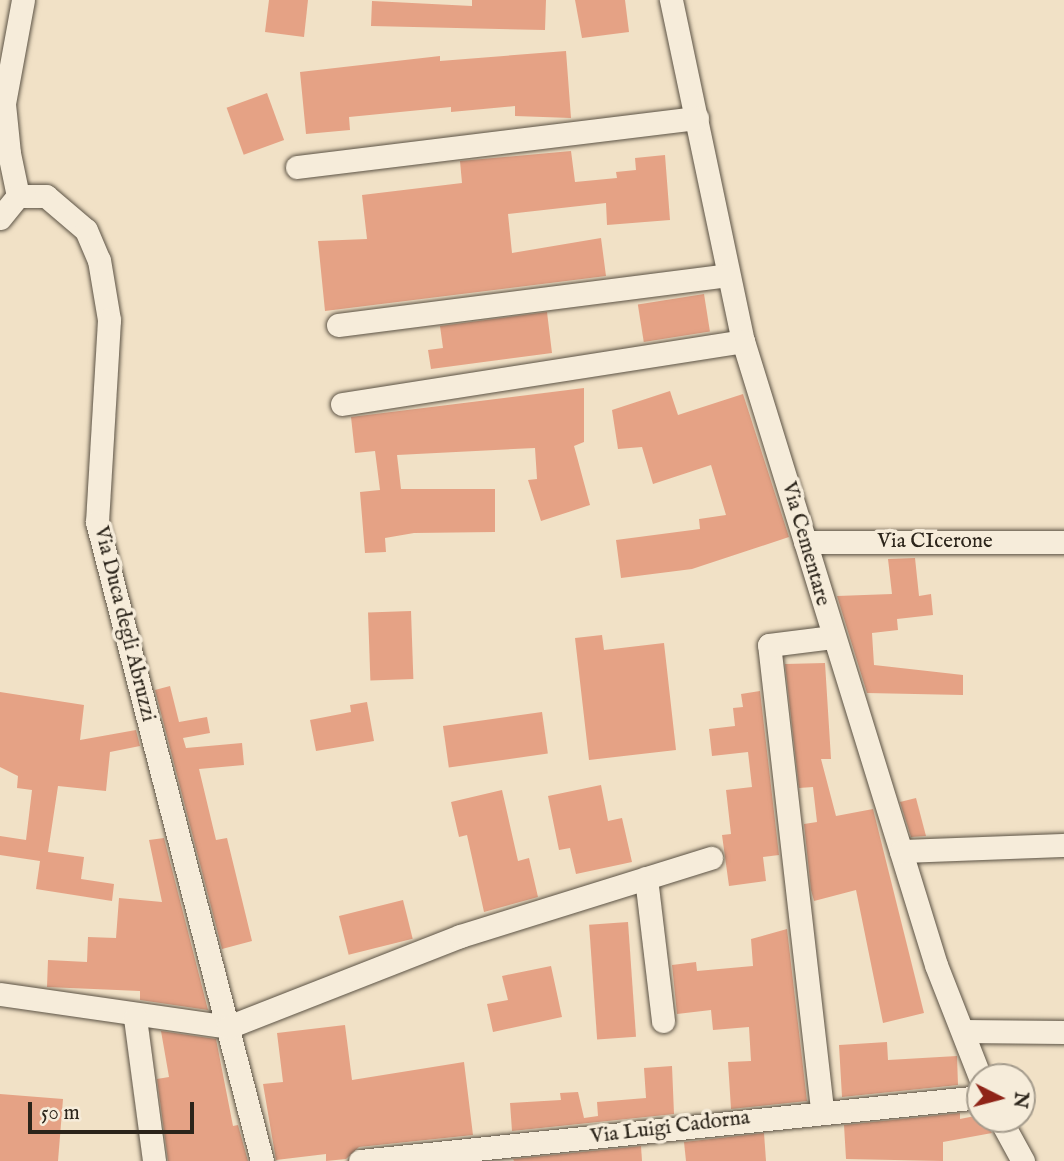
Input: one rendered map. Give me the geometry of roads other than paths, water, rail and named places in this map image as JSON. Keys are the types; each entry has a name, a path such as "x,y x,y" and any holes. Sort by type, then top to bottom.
{"street":[{"path":"0,218 18,196 4,104 23,0"},
{"name":"Via Cementare","path":"671,0 698,118 726,275 743,341 832,637 901,851 975,1063"},
{"path":"297,167 698,118"},
{"name":"Via Duca degli Abruzzi","path":"18,196 46,196 86,230 99,260 109,320 97,522 262,1161"},
{"path":"338,325 726,275"},
{"path":"342,404 743,341"},
{"name":"Via CIcerone","path":"805,542 1064,542"},
{"path":"822,1109 769,645 832,637"},
{"path":"901,851 1064,845"},
{"path":"0,994 135,1018 228,1027 460,936 711,858"},
{"path":"646,877 663,1021"},
{"path":"135,1018 154,1161"},
{"path":"963,1031 1064,1032"},
{"name":"Via Luigi Cadorna","path":"359,1161 822,1109 966,1098"},
{"path":"1008,1133 1023,1161"}]}
